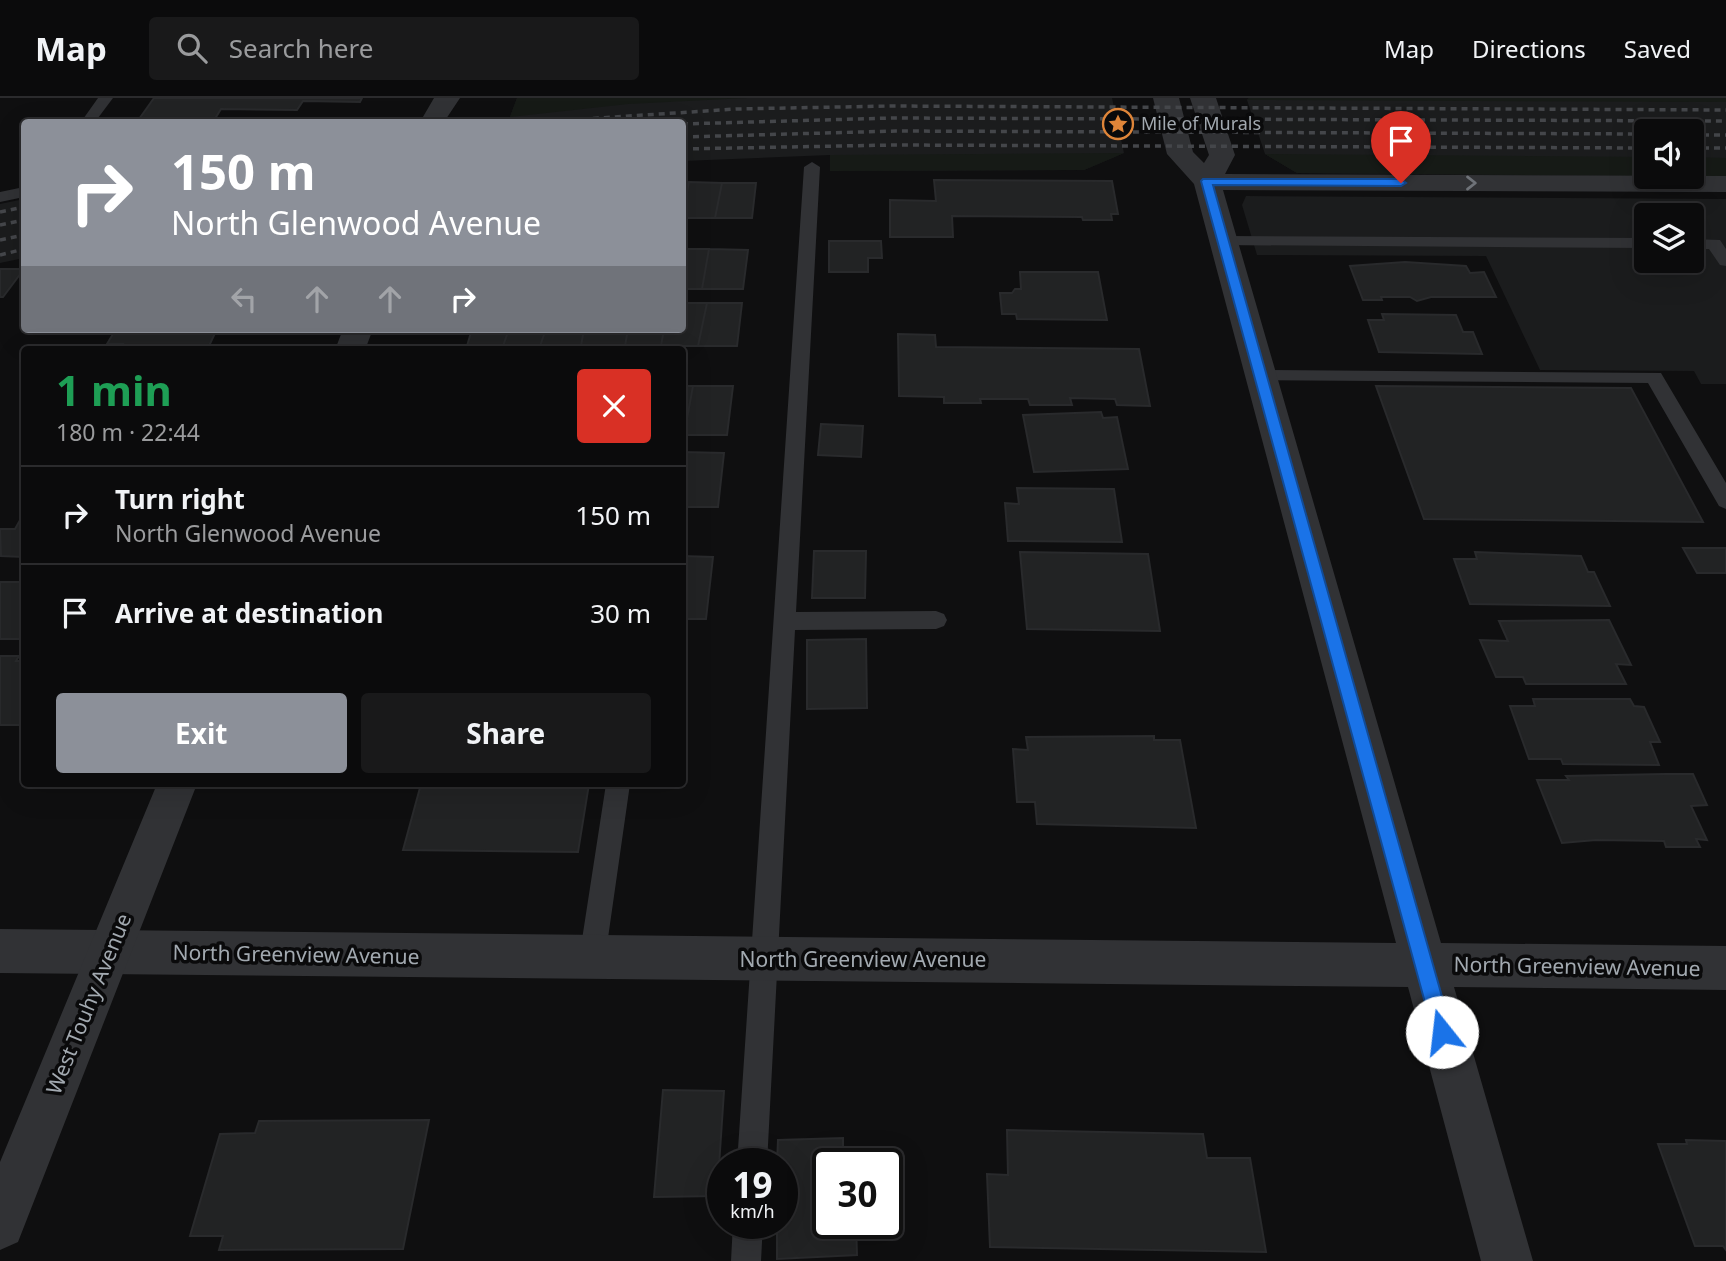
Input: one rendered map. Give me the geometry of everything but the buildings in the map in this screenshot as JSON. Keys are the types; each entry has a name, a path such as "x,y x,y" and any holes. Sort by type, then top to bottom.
{"street":[{"path":"434,119 447,98"},
{"path":"456,119 460,98"},
{"path":"1167,98 1180,154 1207,181 1507,1261"},
{"path":"1203,98 1222,155 1207,181"},
{"path":"1207,181 1726,184"},
{"name":"West Touhy Avenue","path":"0,1224 176,787"},
{"name":"North Greenview Avenue","path":"0,951 592,959 1726,968"}],"lane":[{"path":"90,119 106,98"},
{"path":"752,1148 812,167"},
{"path":"0,197 21,192"},
{"path":"1223,241 1634,243"},
{"path":"1704,244 1714,244 1726,261"},
{"path":"1260,376 1654,377 1726,501"},
{"path":"784,621 936,620"},
{"path":"592,959 618,787"},
{"path":"746,1261 747,1239"}],"shaded area":[{"path":"517,98 1112,98 1124,153 1084,170 830,171 830,155 686,161 686,119 509,119"},
{"path":"517,98 747,98 628,104 510,117"},
{"path":"1726,98 1726,177 1704,176 1704,119 1634,119 1634,176 1297,173 1265,154 1247,100"},
{"path":"1726,98 1726,102 1247,100"},
{"path":"1124,153 1084,170 830,171 830,155"},
{"path":"1265,154 1634,157 1634,176 1297,173"},
{"path":"1704,157 1726,158 1726,177 1704,176"},
{"path":"1246,196 1726,199 1726,384 1701,384 1694,371 1540,370 1486,256 1257,255 1242,205"},
{"path":"21,200 21,259 0,263 0,204"}],"railway":[{"path":"584,119 736,109 891,106 1726,110"},
{"path":"686,124 891,118 1726,121"},
{"path":"686,137 896,131 1634,134"},
{"path":"1704,135 1726,135"},
{"path":"686,149 893,145 1634,148"},
{"path":"1704,148 1726,148"},
{"path":"0,212 21,208"},
{"path":"0,225 21,221"},
{"path":"0,240 21,236"},
{"path":"0,255 21,250"}],"place":[{"name":"Mile of Murals","path":"1118,124"}],"route":[{"path":"1401,183 1207,181 1442,1032"}]}
